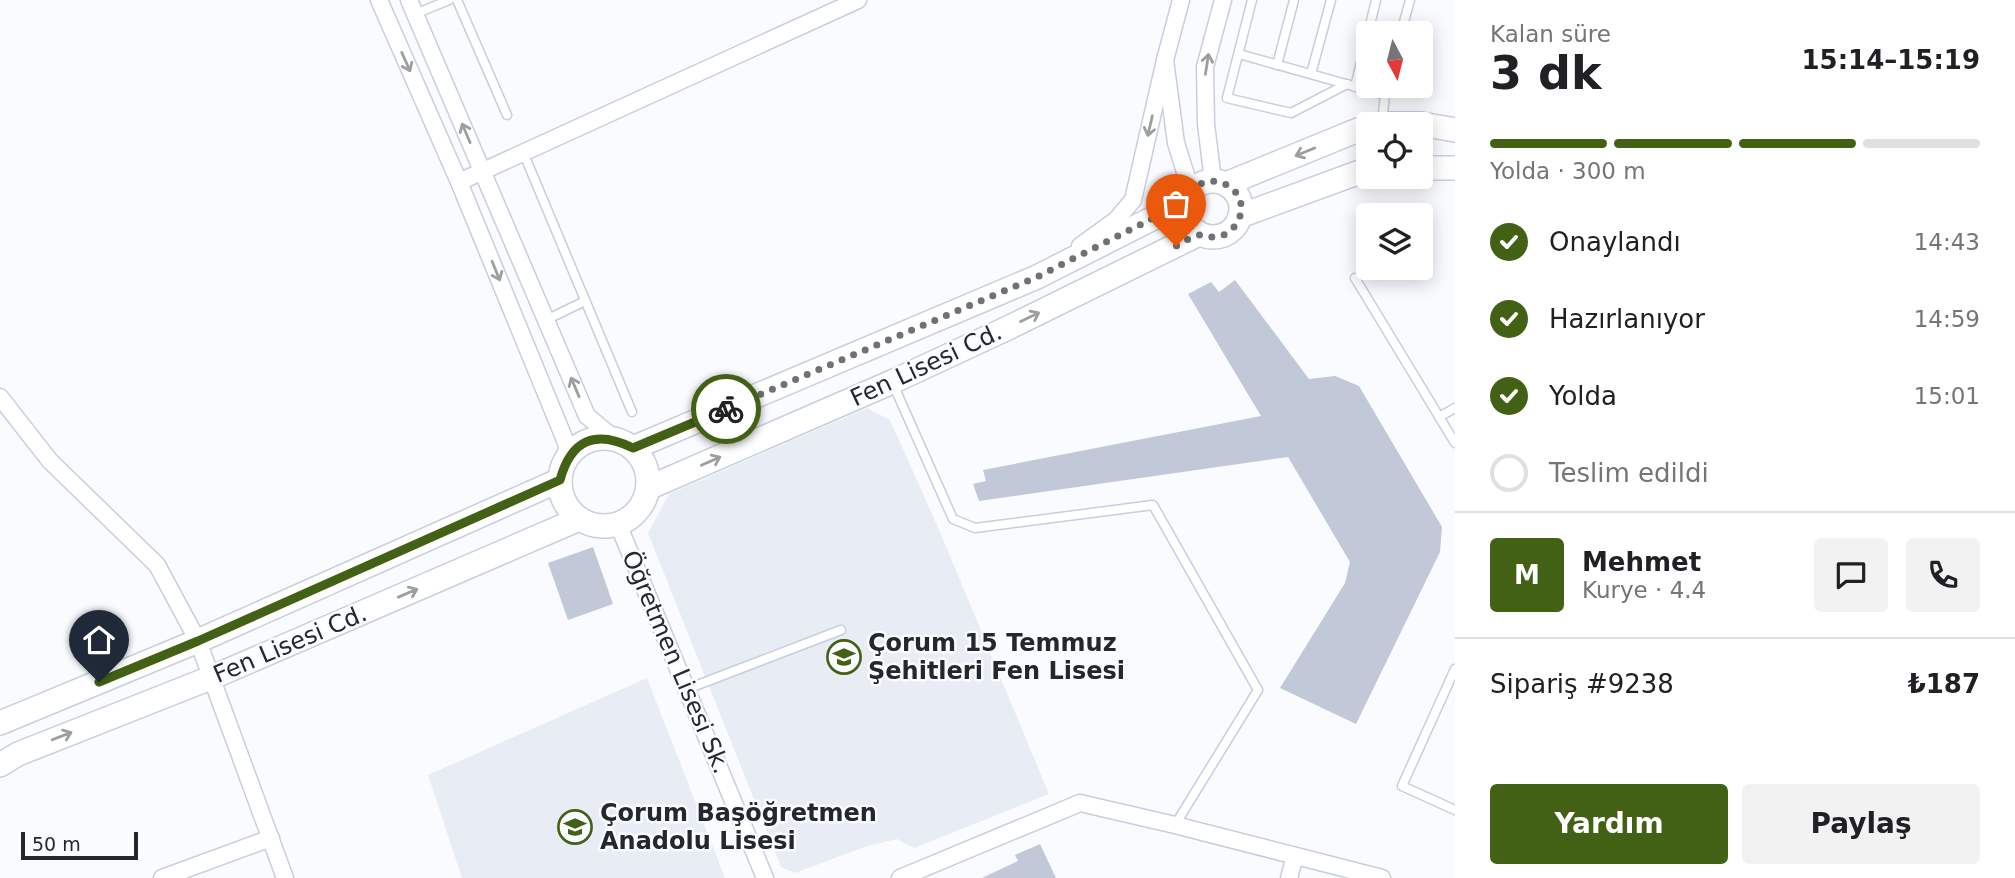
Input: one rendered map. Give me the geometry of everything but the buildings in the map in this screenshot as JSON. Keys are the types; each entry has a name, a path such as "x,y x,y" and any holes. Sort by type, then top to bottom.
{"street":[{"path":"379,0 459,182 567,445 563,471 565,502 579,519 596,526 618,524 630,518 642,505 648,488 646,466 624,444 587,416 412,7"},
{"path":"1037,277 1116,220 1133,200 1181,0"},
{"path":"1223,0 1205,68 1206,124 1220,182 1233,190 1239,198 1240,216 1237,224 1224,235 1216,237 1199,234 1192,229 1186,221 1184,211 1188,196 1197,185 1220,182 1356,131"},
{"path":"459,182 854,1"},
{"path":"1165,60 1176,143 1188,196"},
{"path":"1433,127 1455,131"},
{"path":"1433,168 1455,168"},
{"path":"1240,216 1356,173"},
{"name":"Fen Lisesi Cd.","path":"624,444 1037,277 1188,196"},
{"name":"Fen Lisesi Cd.","path":"648,488 892,382 1199,234"},
{"path":"0,397 50,461 157,565 198,641 213,677 285,878"},
{"path":"563,471 578,447 596,439 624,444"},
{"name":"Fen Lisesi Cd.","path":"0,723 198,641 563,471"},
{"name":"Fen Lisesi Cd.","path":"0,765 18,754 213,677 579,519"},
{"name":"Öğretmen Lisesi Sk.","path":"618,524 765,878"},
{"path":"900,878 1080,803 1382,878"},
{"path":"162,878 271,838"},
{"path":"1289,878 1295,856"}],"lane":[{"path":"412,7 449,0"},
{"path":"457,0 507,115"},
{"path":"1252,0 1227,98 1292,113 1351,86 1376,0"},
{"path":"1278,65 1294,0"},
{"path":"1311,74 1331,0"},
{"path":"1404,21 1410,0"},
{"path":"1239,54 1356,87"},
{"path":"523,152 632,412"},
{"path":"1354,278 1455,442"},
{"path":"546,320 585,301"},
{"path":"892,382 953,519 975,528 1153,505 1258,690 1175,825"},
{"path":"1439,417 1455,408"},
{"path":"687,689 841,630"},
{"path":"1455,669 1402,786 1455,810"}],"shaded area":[{"name":"Çorum 15 Temmuz Şehitleri Fen Lisesi","path":"867,408 890,420 940,532 1049,794 914,848 897,839 867,846 795,873 781,867 648,533 669,494"},
{"name":"Çorum Başöğretmen Anadolu Lisesi","path":"647,678 725,878 462,878 428,775"}],"way so far":[{"path":"726,409 1037,277 1185,202 1197,185 1213,181 1226,184 1233,190 1241,206 1237,224 1231,230 1216,237 1199,234 1176,246"}],"place":[{"name":"Çorum 15 Temmuz Şehitleri Fen Lisesi","path":"844,657"},
{"name":"Çorum Başöğretmen Anadolu Lisesi","path":"575,827"}],"route":[{"path":"99,682 198,641 560,480 565,462 578,447 596,439 615,439 633,448 726,409"}]}
